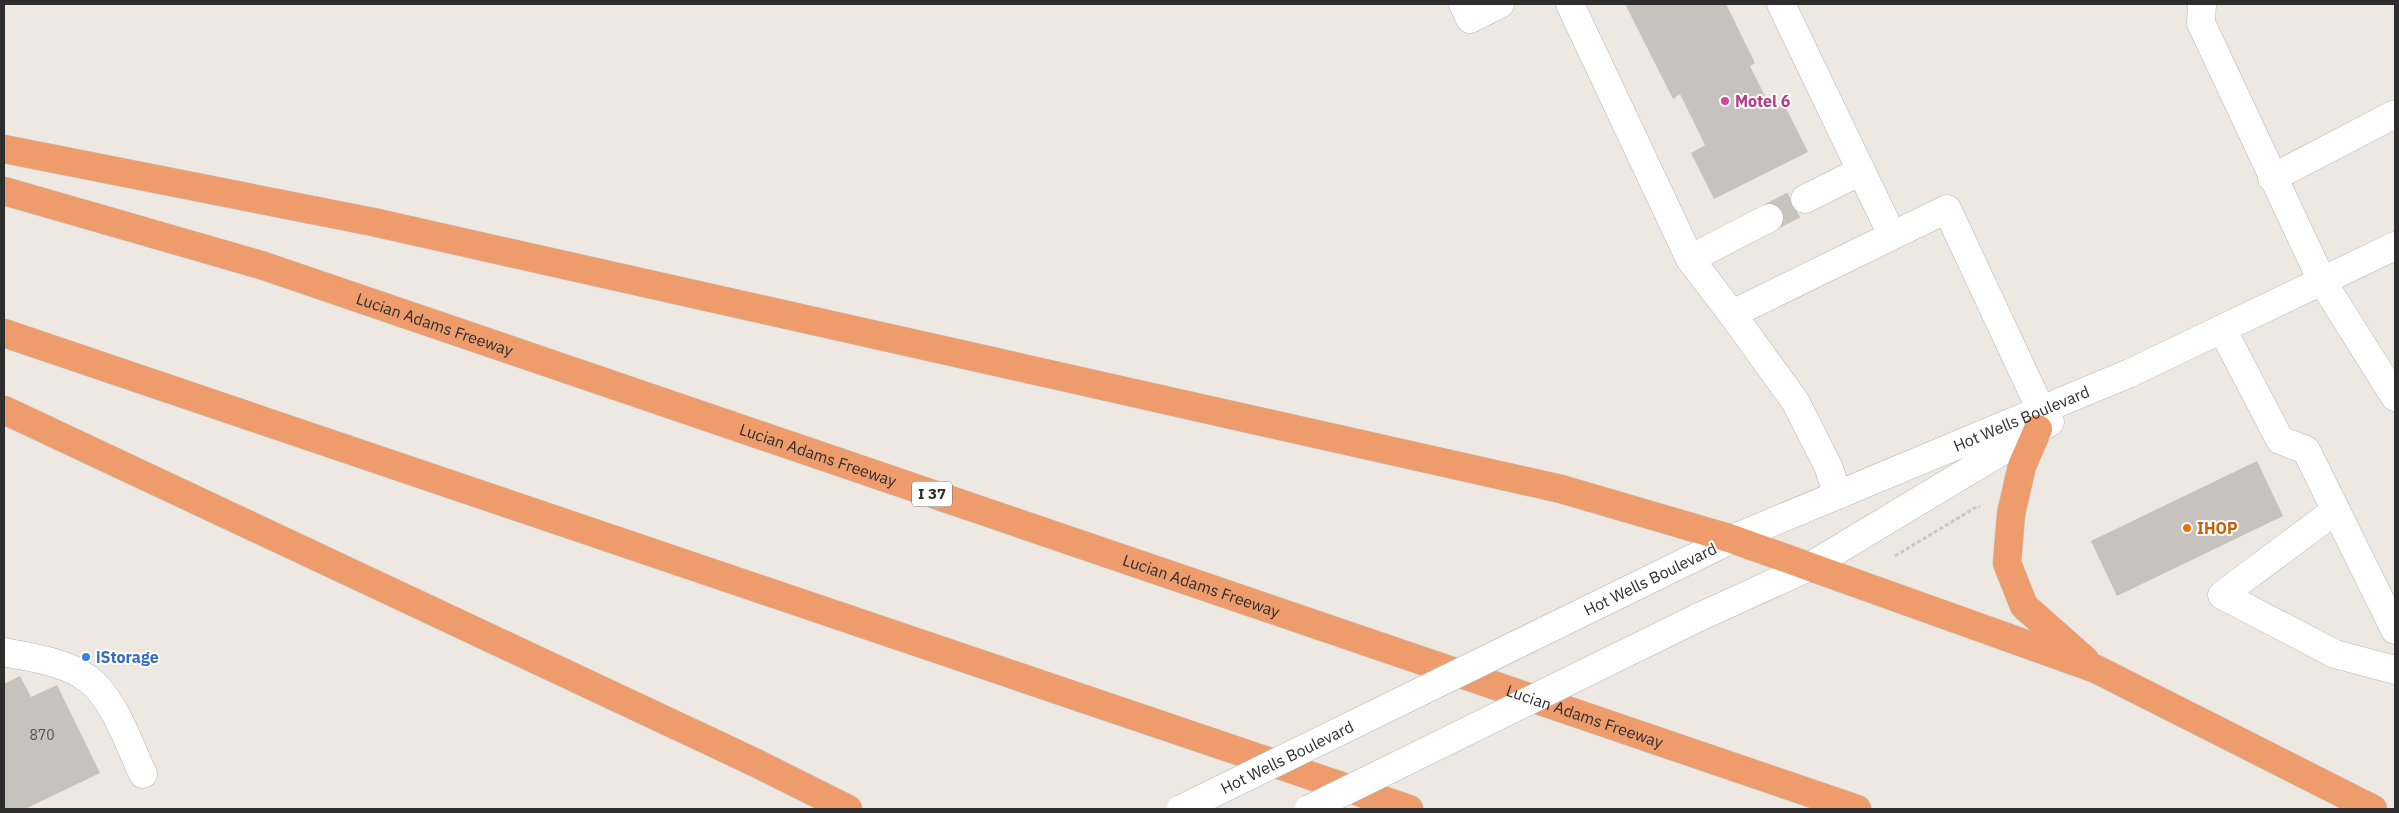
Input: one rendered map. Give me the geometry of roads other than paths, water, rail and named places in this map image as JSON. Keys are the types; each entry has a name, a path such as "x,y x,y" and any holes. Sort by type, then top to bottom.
{"highway":[{"path":"4,149 383,224 1561,489 1732,539 2096,669 2372,809"},
{"name":"Lucian Adams Freeway","path":"4,191 270,268 1857,809"},
{"path":"4,333 1409,809"},
{"path":"4,410 756,763 848,809"},
{"path":"2040,420 2020,476 2010,514 2007,563 2024,606 2096,669"},
{"path":"756,763 809,809"}],"street":[{"path":"1463,4 1470,19 1500,4"},
{"path":"1570,4 1690,259 1796,401 1828,466 1838,495"},
{"path":"1781,4 1892,235"},
{"path":"2202,4 2201,23 2272,178 2322,281 2395,397"},
{"path":"2272,178 2395,115"},
{"path":"1805,199 1861,171"},
{"path":"1732,314 1947,209 2040,420"},
{"path":"1690,259 1770,218"},
{"name":"Hot Wells Boulevard","path":"1309,809 1697,618 1809,567 2040,420 2130,374 2395,246"},
{"path":"2222,329 2280,440 2306,450 2395,630"},
{"name":"Hot Wells Boulevard","path":"1181,809 1732,539 1838,495 2040,420"},
{"path":"2336,510 2222,595 2335,654 2395,670"},
{"path":"4,652 54,663 88,679 110,704 143,774"}],"tunnel":[{"path":"1769,218 1805,199"}],"place":[{"name":"Motel 6","path":"1725,101"},
{"name":"IHOP","path":"2187,528"},
{"name":"iStorage","path":"86,657"}]}
